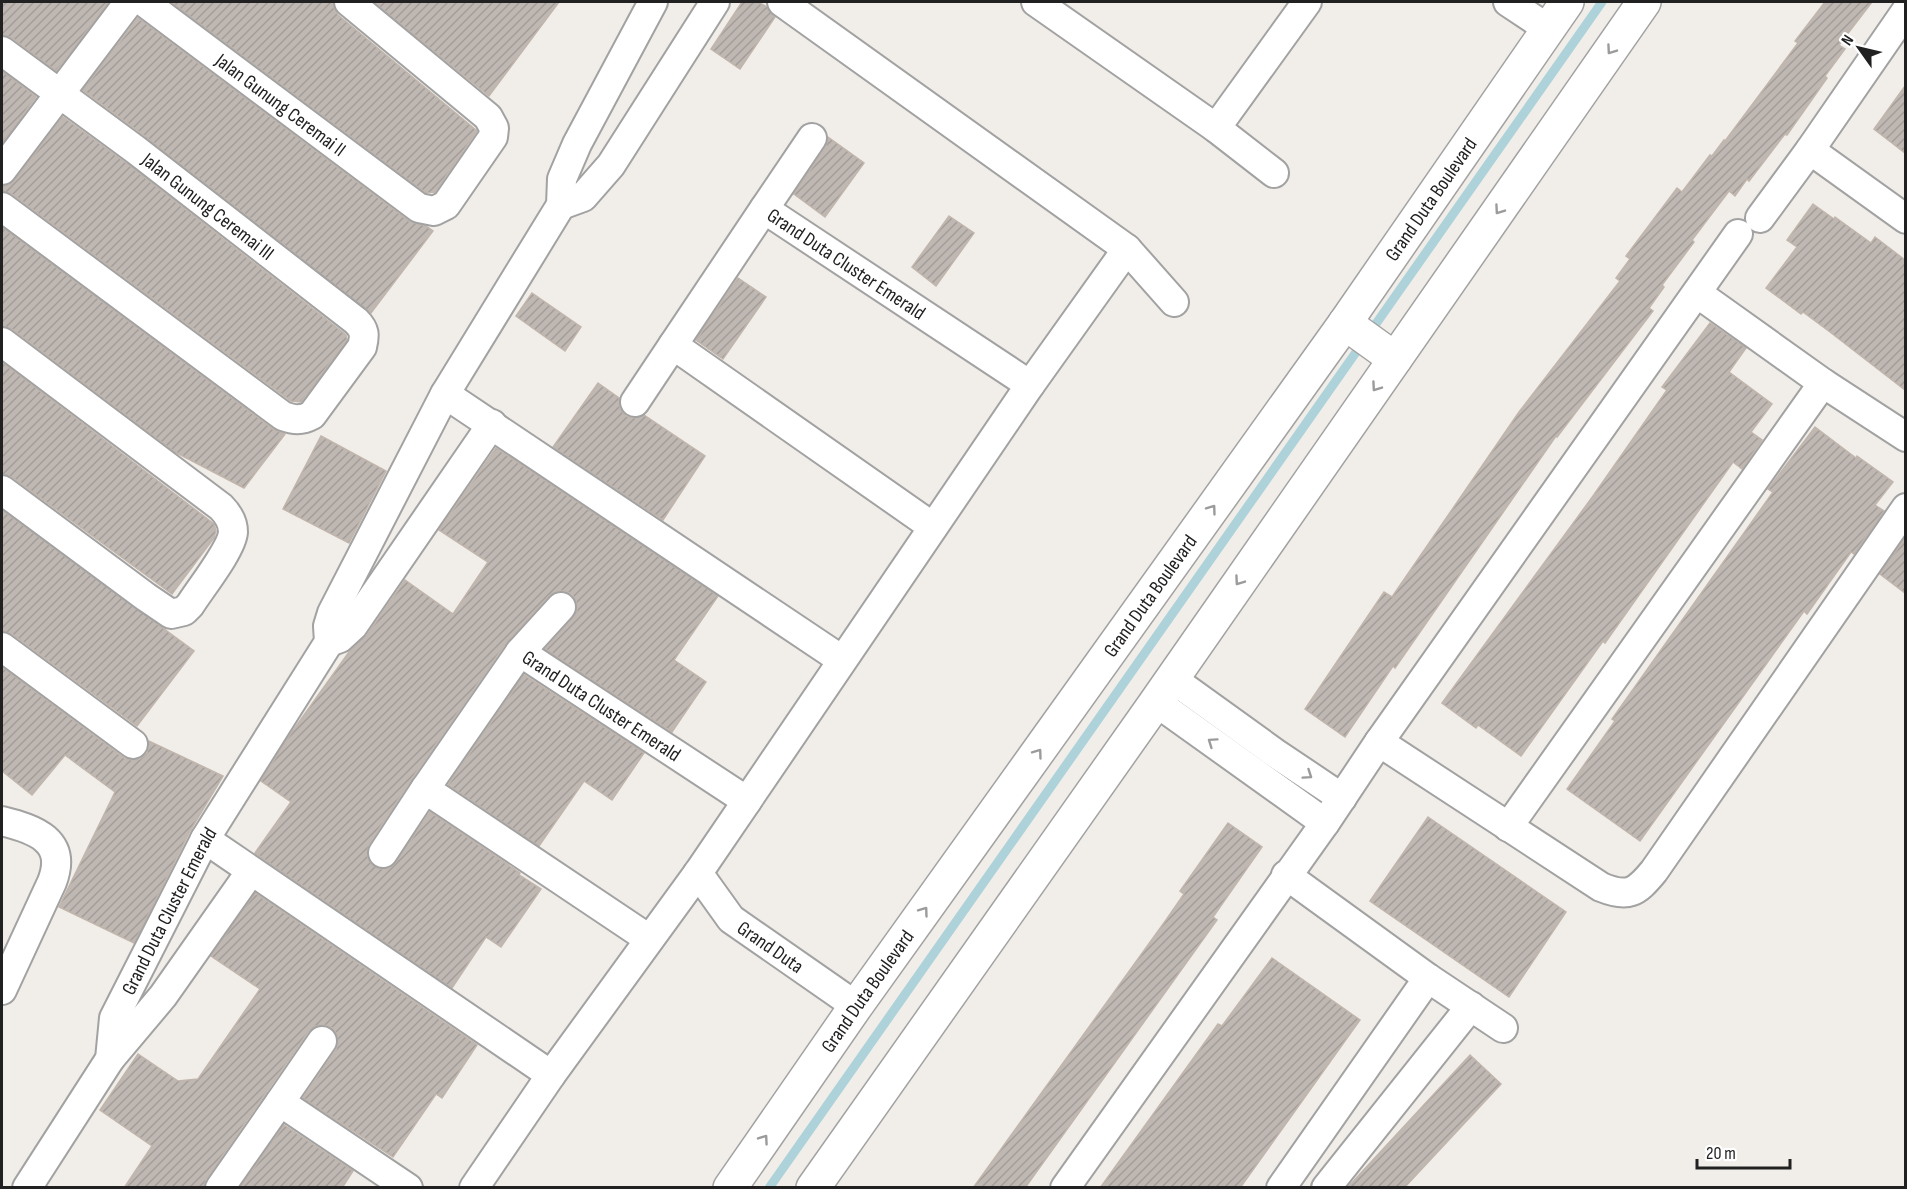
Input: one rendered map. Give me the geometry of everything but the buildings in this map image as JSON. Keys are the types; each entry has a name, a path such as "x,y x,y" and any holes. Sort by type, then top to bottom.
{"street":[{"path":"2,170 129,2"},
{"name":"Jalan Gunung Ceremai II","path":"144,2 419,208 434,211 446,205 493,138 494,128 488,117 350,2"},
{"name":"Grand Duta Cluster Emerald","path":"27,1188 110,1059 114,1018 205,839 328,642 328,626 332,613 445,394 561,205 562,178 577,144 653,2"},
{"path":"561,205 583,197 611,165 715,2"},
{"path":"783,2 1127,249 1174,302"},
{"path":"1036,2 1216,128 1274,173"},
{"path":"1216,128 1307,2"},
{"path":"1508,2 1547,28"},
{"name":"Grand Duta Boulevard","path":"813,1188 1163,690 1369,340 1547,28 1567,2"},
{"name":"Grand Duta Boulevard","path":"730,1188 856,1006 1369,340 1644,2"},
{"path":"1065,1188 1698,293 1810,150 1905,11"},
{"name":"Jalan Gunung Ceremai III","path":"2,51 136,150 356,321 363,329 365,336 362,347 312,415 304,420 289,418 273,409 2,207"},
{"path":"764,208 812,138"},
{"path":"1810,150 1905,219"},
{"name":"Grand Duta Cluster Emerald","path":"635,402 764,208 1030,385"},
{"path":"474,1188 551,1075 698,873 1030,385 1127,249"},
{"path":"1698,293 1823,384 1905,437"},
{"path":"2,342 221,507 229,515 233,534 227,549 190,605 184,611 171,614 2,490"},
{"path":"673,345 933,527"},
{"path":"1508,827 1823,384"},
{"path":"445,394 842,660"},
{"name":"Grand Duta Cluster Emerald","path":"328,642 340,638 353,626 492,424"},
{"path":"1379,742 1601,887 1615,893 1628,893 1641,887 1654,872 1905,508"},
{"path":"520,652 561,607"},
{"path":"2,648 133,744"},
{"name":"Grand Duta Cluster Emerald","path":"383,853 520,652 747,801"},
{"path":"1163,690 1275,753 1342,798"},
{"path":"1163,690 1325,823"},
{"path":"425,789 649,939"},
{"path":"2,821 35,831 46,839 53,850 56,861 52,882 2,990"},
{"path":"205,839 551,1075"},
{"path":"110,1059 163,996 251,872"},
{"name":"Grand Duta","path":"698,873 731,919 856,1006"},
{"path":"1286,875 1428,978 1503,1028"},
{"path":"1281,1188 1428,978"},
{"path":"1326,1188 1471,1006"},
{"path":"220,1188 322,1041"},
{"path":"280,1102 408,1188"}],"waterway":[{"path":"769,1188 1602,2"}]}
